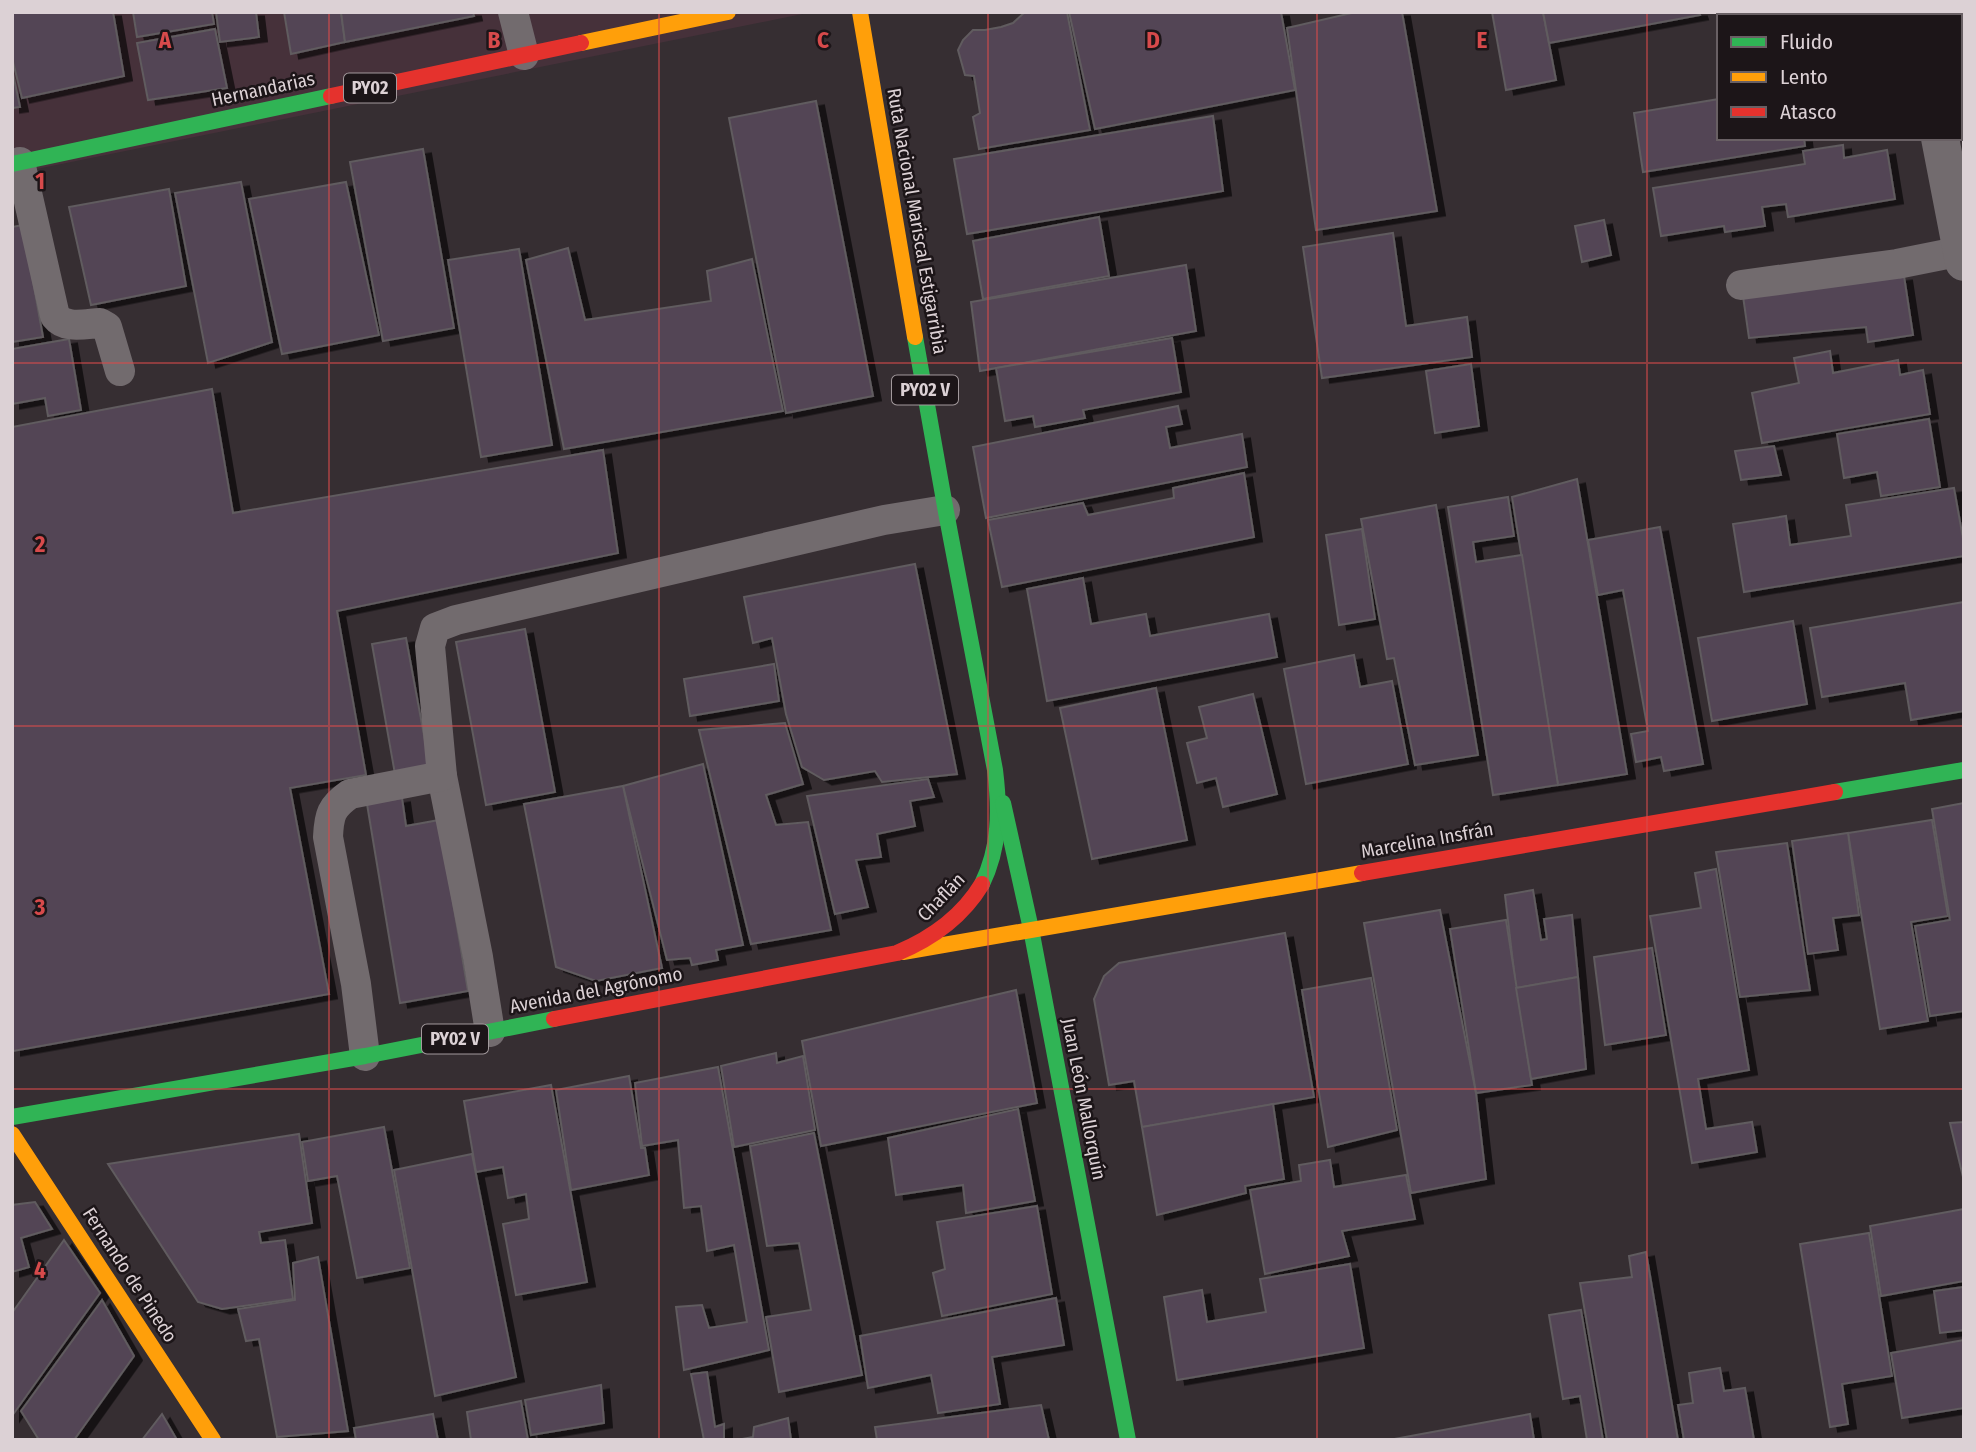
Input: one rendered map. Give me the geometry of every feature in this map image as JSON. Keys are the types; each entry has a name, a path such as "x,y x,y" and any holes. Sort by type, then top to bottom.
{"main road":[{"name":"Hernandarias","path":"16,163 728,12"},
{"name":"Ruta Nacional Mariscal Estigarribia","path":"860,12 946,510 995,767"},
{"name":"Juan León Mallorquín","path":"995,767 1031,929 1128,1440"},
{"name":"Chaflán","path":"897,953 938,934 976,894 989,874 998,823 995,767"},
{"name":"Marcelina Insfrán","path":"897,953 1964,770"},
{"name":"Avenida del Agrónomo","path":"12,1118 365,1056 897,953"},
{"name":"Fernando de Pinedo","path":"12,1134 212,1440"}],"street":[{"path":"1940,140 1963,257"}],"lane":[{"path":"513,12 524,55"},
{"path":"16,163 55,316 60,323 67,325 104,324 120,371"},
{"path":"1741,285 1963,257"},
{"path":"490,1032 442,776 430,646 435,628 456,620 871,523 946,510"},
{"path":"365,1056 356,984 328,837 329,817 337,803 350,794 442,776"}],"shaded area":[{"path":"12,12 812,12 12,174"}],"building":[{"path":"12,12 113,12 124,76 22,98 12,58"},
{"path":"133,12 212,12 214,24 137,37"},
{"path":"216,12 256,12 259,37 220,42"},
{"path":"284,12 341,12 345,42 291,54"},
{"path":"341,12 473,12 474,16 345,42"},
{"path":"1025,12 1067,12 1090,130 979,149 973,117 980,113 974,76 965,75 958,50 973,30 1013,23"},
{"path":"1069,12 1281,12 1295,90 1095,129"},
{"path":"1356,12 1402,12 1437,211 1316,230 1287,28"},
{"path":"1492,12 1543,12 1556,80 1506,90"},
{"path":"1543,12 1699,12 1700,15 1549,43"},
{"path":"1881,12 1882,14 1790,14"},
{"path":"215,29 227,88 148,100 137,43"},
{"path":"12,69 20,107 12,108"},
{"path":"1717,99 1717,140 1804,140 1805,146 1643,172 1634,113"},
{"path":"816,101 873,396 786,413 729,118"},
{"path":"1213,116 1223,191 967,234 954,159"},
{"path":"1843,145 1844,158 1887,150 1895,199 1788,217 1786,204 1762,207 1765,226 1725,232 1724,226 1661,236 1653,188 1805,164 1803,151"},
{"path":"423,149 454,328 383,341 350,162"},
{"path":"241,182 272,342 208,363 175,193"},
{"path":"346,182 379,335 282,354 249,199"},
{"path":"169,189 186,286 91,305 69,207"},
{"path":"1099,217 1109,276 983,299 973,241"},
{"path":"1604,220 1611,255 1582,262 1575,226"},
{"path":"23,225 43,337 12,342 12,227"},
{"path":"1393,233 1406,326 1467,317 1472,357 1322,378 1303,247"},
{"path":"568,248 585,320 711,301 707,271 752,259 783,411 564,449 526,260"},
{"path":"519,249 552,445 481,457 448,260"},
{"path":"1186,265 1196,331 980,371 971,302"},
{"path":"1904,276 1913,335 1868,342 1866,327 1749,338 1743,296"},
{"path":"1172,338 1181,392 1083,410 1085,418 1035,427 1033,416 1005,421 996,368"},
{"path":"69,339 81,410 48,416 45,398 12,404 12,349"},
{"path":"1830,351 1833,373 1898,360 1900,375 1923,370 1930,414 1762,443 1752,393 1799,383 1794,358"},
{"path":"1471,364 1479,426 1435,433 1426,371"},
{"path":"212,389 233,513 603,450 618,553 337,611 366,775 290,788 329,994 13,1051 12,427"},
{"path":"1178,406 1182,424 1166,427 1170,448 1242,434 1247,467 986,518 973,447"},
{"path":"1929,419 1940,487 1881,496 1877,472 1844,478 1837,434"},
{"path":"1774,446 1781,475 1741,480 1735,451"},
{"path":"1244,473 1254,537 1002,587 988,520 1083,503 1088,515 1174,498 1173,488"},
{"path":"1577,479 1627,774 1558,785 1512,497"},
{"path":"1954,488 1964,556 1744,592 1733,524 1786,516 1790,545 1851,536 1846,505"},
{"path":"1508,497 1514,536 1473,542 1476,562 1522,555 1558,785 1493,795 1448,507"},
{"path":"1436,505 1478,755 1415,765 1394,658 1387,659 1361,519"},
{"path":"1660,527 1703,764 1664,771 1661,757 1636,762 1631,734 1648,731 1623,590 1598,595 1588,540"},
{"path":"1362,529 1375,619 1339,625 1326,535"},
{"path":"915,564 957,774 882,782 875,771 824,780 802,767 786,714 772,638 753,643 744,597"},
{"path":"1083,578 1091,624 1146,614 1150,636 1269,614 1277,657 1047,701 1027,589"},
{"path":"1964,602 1964,711 1911,720 1905,683 1822,697 1810,628"},
{"path":"1793,621 1807,704 1712,721 1698,638"},
{"path":"525,629 555,792 486,805 456,642"},
{"path":"406,638 430,768 395,774 372,644"},
{"path":"1354,655 1360,687 1392,681 1408,764 1306,784 1284,669"},
{"path":"774,664 779,701 690,716 684,679"},
{"path":"1156,688 1187,840 1092,859 1060,708"},
{"path":"1253,694 1277,794 1223,807 1216,778 1197,783 1187,743 1207,738 1199,707"},
{"path":"785,723 803,784 766,795 776,825 808,822 831,930 751,944 699,730"},
{"path":"703,764 743,945 716,950 718,960 692,965 690,958 667,960 623,786"},
{"path":"928,779 934,797 910,801 915,826 877,834 881,857 856,860 868,907 835,914 807,796"},
{"path":"623,786 662,968 596,981 556,967 524,804"},
{"path":"402,798 406,826 439,820 468,991 400,1003 367,804"},
{"path":"1964,803 1964,1011 1930,1016 1915,926 1950,920 1932,809"},
{"path":"1932,820 1948,916 1911,922 1928,1021 1880,1029 1848,833"},
{"path":"1848,833 1859,915 1833,918 1838,950 1808,954 1792,841"},
{"path":"1787,843 1810,990 1740,997 1716,852"},
{"path":"1716,869 1749,1070 1698,1079 1706,1129 1752,1122 1757,1152 1692,1163 1650,916 1701,908 1695,873"},
{"path":"1533,890 1541,940 1547,939 1544,919 1572,915 1578,977 1516,988 1505,895"},
{"path":"1440,910 1476,1093 1486,1179 1411,1193 1364,923"},
{"path":"1506,920 1532,1085 1476,1093 1450,929"},
{"path":"1285,933 1314,1097 1142,1127 1134,1081 1109,1085 1094,999 1104,976 1119,963"},
{"path":"1652,948 1666,1035 1605,1045 1594,957"},
{"path":"1578,977 1586,1069 1531,1079 1516,988"},
{"path":"1371,978 1397,1130 1328,1147 1302,990"},
{"path":"1016,990 1037,1103 821,1146 802,1041"},
{"path":"776,1053 777,1063 803,1056 815,1130 734,1147 721,1066"},
{"path":"718,1067 769,1350 684,1370 676,1307 702,1305 709,1328 747,1322 734,1245 707,1251 701,1206 684,1208 678,1140 642,1146 635,1083"},
{"path":"629,1076 641,1148 645,1148 649,1175 571,1190 556,1090"},
{"path":"551,1085 587,1282 516,1295 503,1224 529,1219 526,1194 508,1198 503,1167 476,1172 464,1101"},
{"path":"1273,1104 1284,1179 1245,1186 1246,1193 1157,1215 1142,1127"},
{"path":"1018,1109 1035,1201 966,1213 963,1185 896,1195 888,1138"},
{"path":"1964,1122 1964,1181 1950,1123"},
{"path":"384,1127 410,1268 357,1278 337,1176 308,1181 302,1142"},
{"path":"814,1133 862,1375 779,1392 766,1317 811,1310 799,1243 767,1246 750,1146"},
{"path":"299,1134 312,1223 259,1232 261,1243 285,1240 293,1299 222,1309 198,1302 108,1164"},
{"path":"472,1154 516,1377 435,1396 394,1170"},
{"path":"1330,1160 1334,1187 1406,1175 1415,1219 1342,1231 1349,1256 1265,1274 1250,1190 1301,1181 1299,1165"},
{"path":"35,1202 52,1229 21,1238 29,1267 12,1272 12,1205"},
{"path":"1037,1206 1052,1294 942,1316 933,1273 945,1269 937,1222"},
{"path":"1964,1209 1964,1281 1881,1296 1870,1226"},
{"path":"1869,1233 1892,1376 1842,1384 1848,1424 1830,1427 1800,1244"},
{"path":"64,1240 100,1293 12,1416 12,1313"},
{"path":"1646,1252 1678,1440 1607,1440 1580,1283 1632,1277 1629,1256"},
{"path":"318,1257 348,1431 277,1437 259,1339 246,1341 238,1309 295,1300 293,1263"},
{"path":"1350,1264 1364,1348 1177,1380 1164,1297 1202,1290 1207,1322 1266,1312 1260,1279"},
{"path":"1964,1287 1964,1330 1940,1333 1934,1291"},
{"path":"1056,1298 1064,1345 992,1357 1000,1404 938,1413 931,1375 868,1388 860,1336"},
{"path":"102,1300 134,1356 74,1440 39,1440 21,1411"},
{"path":"1581,1310 1603,1440 1587,1440 1580,1396 1563,1399 1549,1315"},
{"path":"1964,1340 1964,1408 1902,1418 1891,1353"},
{"path":"1720,1368 1724,1391 1745,1388 1754,1440 1684,1440 1678,1405 1693,1403 1689,1373"},
{"path":"707,1372 715,1427 724,1424 724,1440 704,1440 691,1374"},
{"path":"601,1385 604,1423 531,1435 525,1400"},
{"path":"521,1401 528,1440 471,1440 467,1412"},
{"path":"1041,1405 1049,1440 877,1440 875,1427"},
{"path":"162,1414 177,1440 142,1440"},
{"path":"433,1414 438,1440 356,1440 354,1428"},
{"path":"1530,1414 1534,1440 1389,1440"},
{"path":"788,1418 791,1440 737,1440 753,1437 754,1427"}],"traffic: fast":[{"path":"12,164 331,96"},
{"path":"915,337 995,770 997,828 992,856 982,884"},
{"path":"1835,792 1964,770"},
{"path":"1003,803 1031,929 1128,1440"},
{"path":"12,1117 365,1056 554,1019"}],"traffic: slow":[{"path":"581,43 728,12"},
{"path":"860,12 915,337"},
{"path":"903,952 1362,873"},
{"path":"12,1134 213,1440"}],"traffic: jam":[{"path":"331,96 581,43"},
{"path":"1362,873 1835,792"},
{"path":"554,1019 897,953 923,941 945,925 965,907 982,884"}]}
